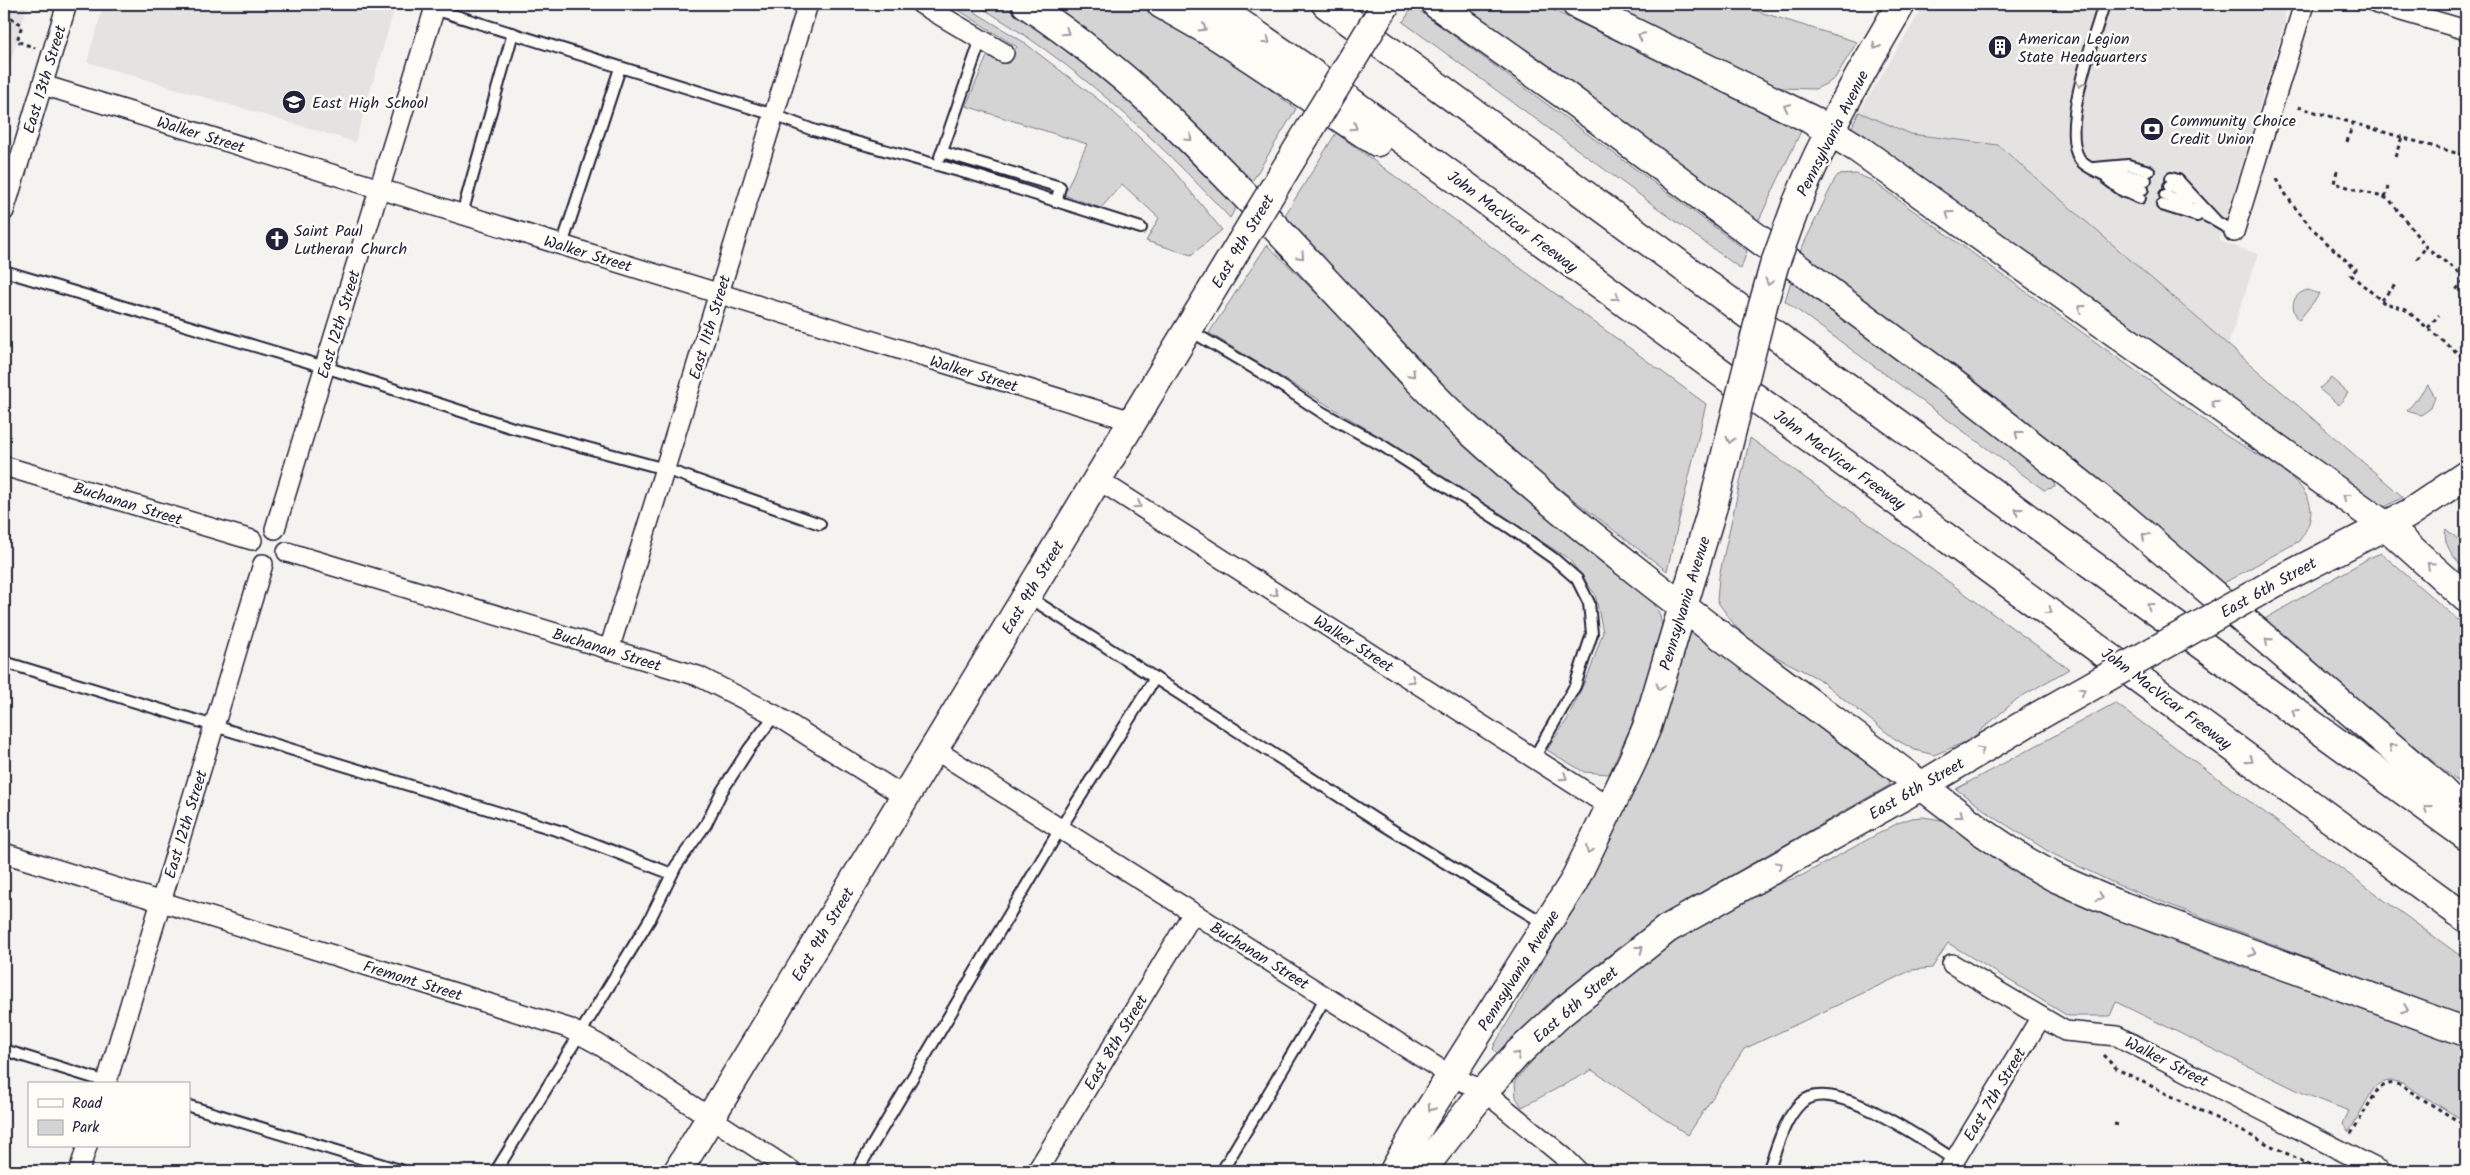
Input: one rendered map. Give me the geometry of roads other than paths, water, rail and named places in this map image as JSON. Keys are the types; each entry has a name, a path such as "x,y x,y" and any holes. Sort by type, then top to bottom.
{"main road":[{"path":"1026,4 1082,43 1150,100 1214,163 1411,373 1467,428 1593,538 1981,831 2024,860 2056,878 2114,903 2466,1032"},
{"path":"1161,4 1219,37 1427,174 1577,268"},
{"name":"John MacVicar Freeway","path":"1212,4 1306,69 2466,918"},
{"path":"1326,4 1785,342 2466,836"},
{"name":"East 9th Street","path":"678,1171 1386,4"},
{"path":"1436,4 1566,96 1954,384 2122,516 2436,786 2466,816"},
{"path":"1576,4 1810,119 1857,148 2386,526 2466,598"},
{"name":"Pennsylvania Avenue","path":"1394,1171 1451,1076 1573,882 1647,727 1713,506 1776,258 1810,168 1901,4"},
{"name":"East 6th Street","path":"1421,1171 1484,1091 1516,1055 1561,1013 1667,929 2278,581 2386,526 2430,501 2466,475"}],"street":[{"name":"East 13th Street","path":"4,211 67,4"},
{"name":"East 11th Street","path":"609,650 808,4"},
{"path":"921,4 1004,52"},
{"path":"2234,232 2304,4"},
{"path":"2377,4 2466,30"},
{"name":"East 12th Street","path":"275,529 435,6"},
{"name":"Walker Street","path":"43,85 562,244 1132,422"},
{"name":"Buchanan Street","path":"4,466 252,540"},
{"name":"Walker Street","path":"1097,479 1610,807"},
{"path":"275,529 283,534 286,539 287,552 280,562 274,565 263,564 254,557 251,546 252,540 259,531 275,529"},
{"name":"Buchanan Street","path":"287,552 698,676 775,715 905,797"},
{"name":"East 12th Street","path":"109,1082 263,564"},
{"name":"Buchanan Street","path":"934,749 1451,1076 1484,1091 1564,1157 1578,1171"},
{"name":"Fremont Street","path":"4,853 568,1028 598,1044 792,1171"},
{"name":"East 8th Street","path":"1037,1171 1193,913"},
{"name":"Walker Street","path":"1952,964 2064,1031 2117,1036 2381,1171"},
{"name":"East 7th Street","path":"1952,1166 2040,1017"},
{"path":"79,1171 86,1148"}],"lane":[{"path":"2093,168 2126,173 2145,184 2123,191 2093,168 2083,163 2075,151 2073,135 2082,79 2104,4"},
{"path":"435,6 813,130 938,165 1141,228"},
{"path":"462,214 513,33"},
{"path":"938,165 981,39"},
{"path":"562,244 620,68"},
{"path":"942,152 1060,187 1056,202"},
{"path":"2217,222 2178,180 2167,191 2217,222 2234,232"},
{"path":"4,271 325,368 510,427 665,469 820,524"},
{"path":"1188,329 1262,373 1323,413 1383,446 1509,527 1553,558 1577,579 1589,603 1592,634 1575,686 1534,758"},
{"path":"1026,596 1384,825 1547,926"},
{"path":"4,662 557,830 672,874"},
{"path":"857,1171 1060,829 1155,678"},
{"path":"496,1171 650,919 672,874 706,824 722,791 775,715"},
{"path":"1222,1171 1326,997"},
{"path":"4,1050 106,1082"},
{"path":"1768,1171 1790,1116 1802,1101 1820,1096 1841,1098 1874,1110 1952,1166"},
{"path":"190,1106 403,1171"}],"place":[{"name":"American Legion State Headquarters","path":"2000,47"},
{"name":"East High School","path":"294,102"},
{"name":"Community Choice Credit Union","path":"2152,129"},
{"name":"Saint Paul Lutheran Church","path":"277,239"}]}
